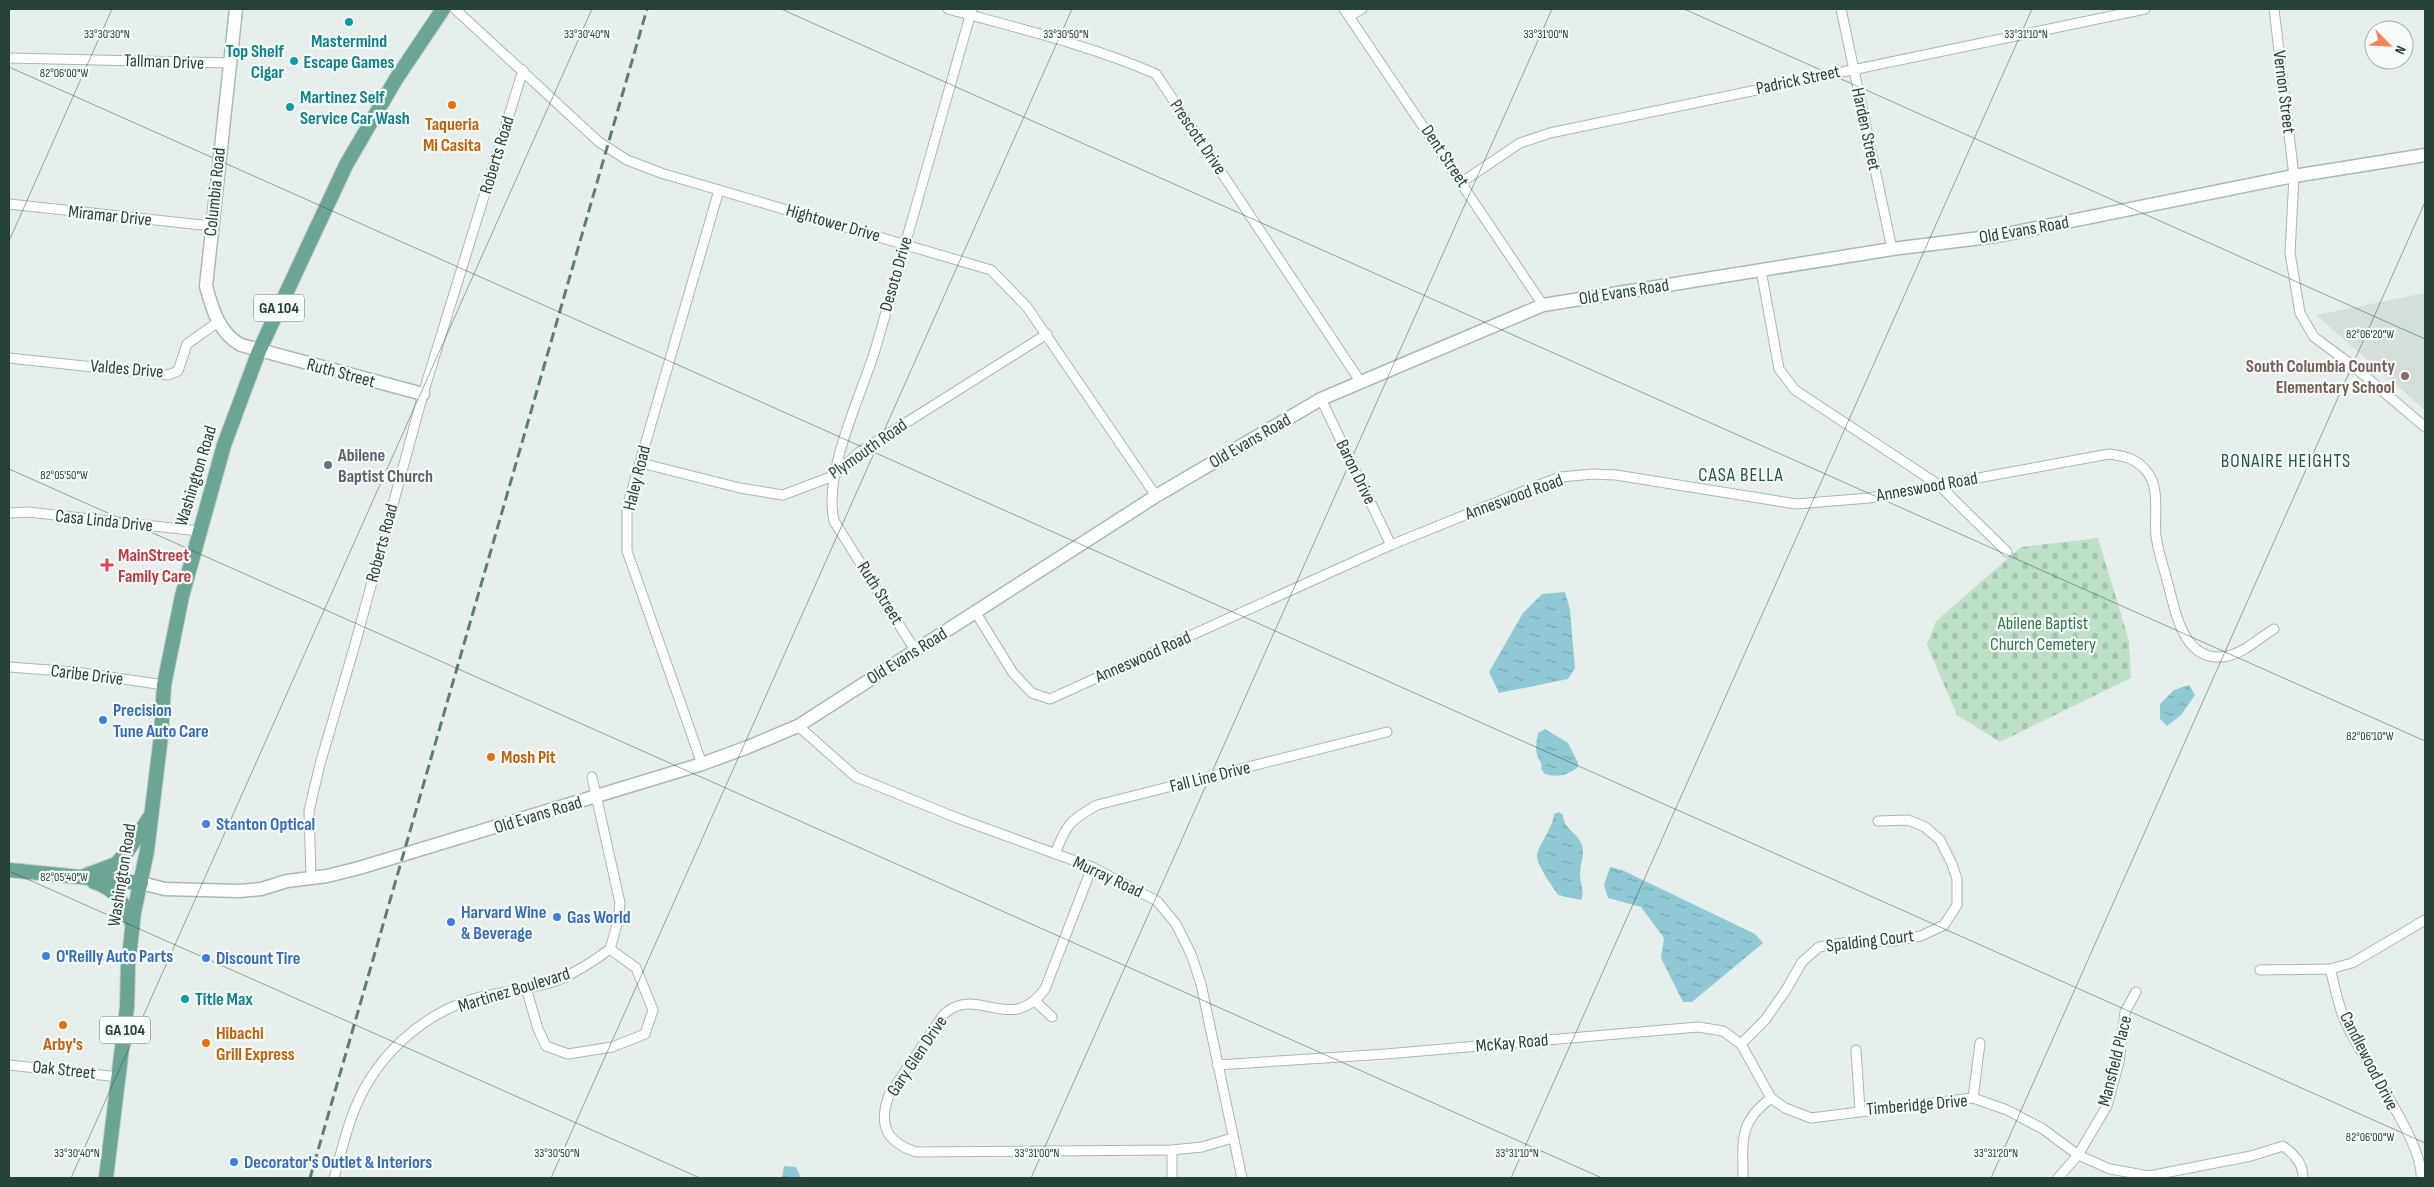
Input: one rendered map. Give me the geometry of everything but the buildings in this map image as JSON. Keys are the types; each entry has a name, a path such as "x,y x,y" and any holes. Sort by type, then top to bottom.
{"main road":[{"name":"Washington Road","path":"106,1178 127,1007 132,924 141,883 151,816 161,736 164,685 182,596 199,531 224,445 259,351 346,165 396,79 443,9"},
{"path":"78,878 116,864 127,852 151,816"},
{"path":"9,870 141,883"},
{"path":"78,878 106,886 126,907 132,924"}],"street":[{"name":"Columbia Road","path":"236,9 206,286 218,322 233,341 259,351"},
{"name":"Hightower Drive","path":"455,9 599,142 618,155 660,173 991,270 1022,302 1047,334 1156,496"},
{"name":"Prescott Drive","path":"948,9 971,12 1114,57 1156,74 1360,381"},
{"path":"1347,12 1362,9"},
{"name":"Harden Street","path":"1841,9 1892,249"},
{"name":"Padrick Street","path":"1462,182 1520,143 1550,133 1853,68 2145,9"},
{"name":"Vernon Street","path":"2274,9 2294,176 2290,253 2300,313 2314,337 2352,365 2425,427"},
{"name":"Desoto Drive","path":"845,537 834,521 831,504 833,476 875,349 971,12"},
{"name":"Dent Street","path":"1347,12 1462,182 1542,305"},
{"name":"Tallman Drive","path":"9,58 230,63"},
{"name":"Roberts Road","path":"310,877 309,812 320,762 356,640 423,394 523,70"},
{"name":"Old Evans Road","path":"141,883 166,889 240,891 261,889 310,877 327,876 597,797 748,748 798,726 1156,496 1321,399 1542,305 1892,249 1997,236 2294,176 2425,155"},
{"name":"Haley Road","path":"702,764 627,551 627,507 719,190"},
{"name":"Miramar Drive","path":"9,204 212,226"},
{"path":"1761,270 1780,369 1795,390 1939,485 2007,552"},
{"name":"Valdes Drive","path":"9,358 168,375 178,371 187,344 218,322"},
{"name":"Plymouth Road","path":"641,463 740,488 783,496 833,476 858,453 1047,334"},
{"name":"Ruth Street","path":"259,351 423,394"},
{"name":"Baron Drive","path":"1321,399 1391,545"},
{"name":"Anneswood Road","path":"976,613 1013,673 1032,694 1050,699 1391,545 1561,477 1593,474 1616,475 1796,504 1869,498 2108,454 2125,456 2139,462 2149,474 2154,489 2156,536 2180,630 2189,643 2201,652 2215,656 2227,656 2242,651 2274,629"},
{"name":"Casa Linda Drive","path":"9,512 28,512 199,531"},
{"name":"Ruth Street","path":"845,537 915,650"},
{"name":"Caribe Drive","path":"9,666 76,672 164,685"},
{"name":"Murray Road","path":"798,726 856,777 957,818 1092,867 1157,900 1176,924 1191,954 1201,984 1232,1138 1242,1178"},
{"name":"Fall Line Drive","path":"1056,854 1065,828 1077,816 1097,805 1387,732"},
{"path":"526,988 538,1028 546,1046 568,1054 612,1047 645,1034 653,1010 636,968 610,949 618,921 620,903 592,778"},
{"name":"Spalding Court","path":"1741,1044 1770,1012 1786,990 1802,962 1819,947 1843,943 1893,941 1921,936 1944,925 1958,905 1957,879 1940,840 1925,827 1908,820 1878,821"},
{"path":"1052,1017 1036,1002 1045,989 1092,867"},
{"path":"2260,970 2330,969 2352,963 2425,920"},
{"name":"Martinez Boulevard","path":"334,1178 356,1107 372,1075 390,1052 424,1024 457,1005 474,999 526,988 572,974 610,949"},
{"name":"Candlewood Drive","path":"2330,969 2344,1020 2415,1146 2422,1168 2421,1178"},
{"name":"Mansfield Place","path":"2058,1178 2078,1155 2107,1106 2118,1062 2125,1012 2136,992"},
{"name":"Gary Glen Drive","path":"1036,1002 1022,1010 1008,1010 969,1004 954,1005 944,1014 890,1095 884,1114 887,1131 902,1147 916,1152 1172,1150"},
{"name":"McKay Road","path":"1217,1065 1386,1054 1698,1027 1723,1031 1741,1044 1771,1098"},
{"path":"1973,1098 1980,1043"},
{"path":"1856,1050 1860,1110"},
{"name":"Oak Street","path":"9,1065 119,1077"},
{"path":"1743,1178 1743,1135 1754,1111 1771,1098"},
{"name":"Timberidge Drive","path":"1771,1098 1785,1108 1810,1118 1860,1110 1973,1098 2007,1110 2043,1129 2078,1155 2110,1169 2149,1176 2170,1176 2283,1146 2296,1156 2304,1178"},
{"path":"1172,1178 1172,1150 1202,1147 1232,1138"}],"shaded area":[{"name":"South Columbia County Elementary School","path":"2425,293 2425,410 2316,315"}],"green space":[{"name":"Abilene Baptist Church Cemetery","path":"2098,538 2129,641 2131,678 2000,742 1957,715 1927,645 1936,621 2021,547"}],"water":[{"path":"1565,592 1570,610 1575,668 1568,679 1499,693 1489,672 1523,613 1542,594"},
{"path":"2189,685 2195,695 2181,715 2167,726 2160,719 2160,704 2174,690"},
{"path":"1545,729 1568,743 1578,763 1578,767 1563,775 1545,774 1541,769 1536,744 1538,733"},
{"path":"1559,812 1563,815 1568,827 1579,839 1582,847 1583,854 1580,870 1581,900 1558,895 1541,869 1537,858 1554,814"},
{"path":"1610,867 1622,870 1755,934 1763,943 1692,1002 1683,1002 1661,958 1664,938 1641,907 1608,898 1604,885"},
{"path":"784,1166 796,1167 801,1178 782,1178"}],"railway":[{"path":"310,1178 647,9"}],"place":[{"name":"Mastermind Escape Games","path":"349,22"},
{"name":"Top Shelf Cigar","path":"294,61"},
{"name":"Taqueria Mi Casita","path":"452,105"},
{"name":"Martinez Self Service Car Wash","path":"290,107"},
{"name":"South Columbia County Elementary School","path":"2405,376"},
{"name":"Abilene Baptist Church","path":"328,465"},
{"name":"MainStreet Family Care","path":"107,565"},
{"name":"Precision Tune Auto Care","path":"103,720"},
{"name":"Mosh Pit","path":"491,757"},
{"name":"Stanton Optical","path":"206,824"},
{"name":"Gas World","path":"557,917"},
{"name":"Harvard Wine & Beverage","path":"451,922"},
{"name":"O'Reilly Auto Parts","path":"46,956"},
{"name":"Discount Tire","path":"206,958"},
{"name":"Title Max","path":"185,999"},
{"name":"Arby's","path":"63,1025"},
{"name":"Hibachi Grill Express","path":"206,1043"},
{"name":"Decorator's Outlet & Interiors","path":"234,1162"}],"district":[{"name":"BONAIRE HEIGHTS","path":"2286,461"},
{"name":"CASA BELLA","path":"1741,475"}]}
